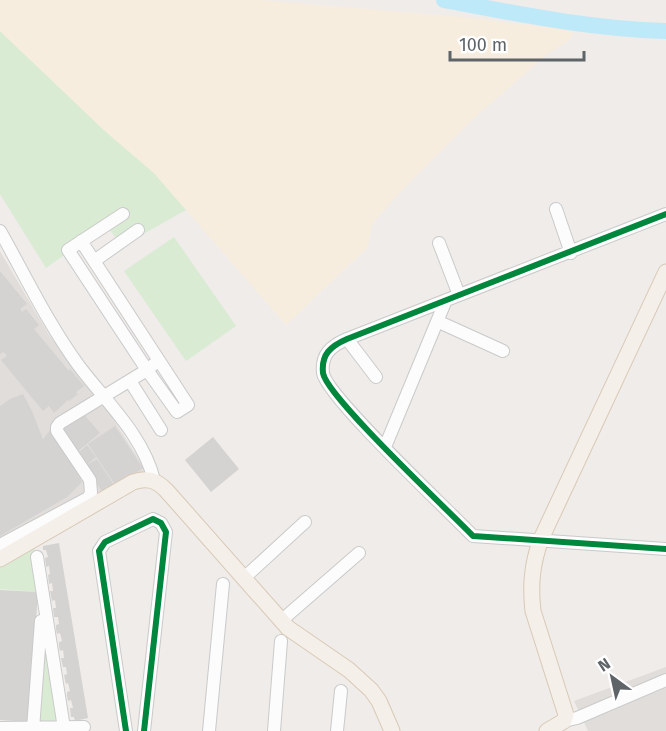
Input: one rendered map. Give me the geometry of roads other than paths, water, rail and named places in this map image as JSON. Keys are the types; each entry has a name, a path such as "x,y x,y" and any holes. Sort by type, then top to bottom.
{"main road":[{"path":"547,731 564,721 566,715 533,611 531,594 534,560 541,540 666,272"},
{"path":"0,559 133,482 143,479 154,480 166,490 282,620 306,641 349,670 371,690 379,701 392,731"}],"street":[{"path":"556,209 571,253"},
{"path":"81,241 188,403 187,407 177,412 68,250 81,241 123,214"},
{"path":"666,214 334,345 325,355 324,376 356,418 473,536 666,549"},
{"path":"94,261 138,230"},
{"path":"0,231 73,357 105,396 150,462 154,480"},
{"path":"439,243 459,295"},
{"path":"100,297 112,288"},
{"path":"385,447 439,322 446,300"},
{"path":"439,322 503,351"},
{"path":"347,339 376,377"},
{"path":"0,545 88,498 91,493 90,480 57,428 60,423 159,361"},
{"path":"130,381 161,430"},
{"path":"126,731 99,551 105,542 153,519 161,523 166,532 144,731"},
{"path":"244,578 305,522"},
{"path":"282,620 359,553"},
{"path":"37,557 64,728"},
{"path":"209,731 223,584"},
{"path":"33,729 42,599"},
{"path":"274,731 281,641"},
{"path":"564,721 577,718 666,682"},
{"path":"337,731 341,691"},
{"path":"0,728 84,727"}],"waterway":[{"path":"444,0 582,24 666,31"}]}
